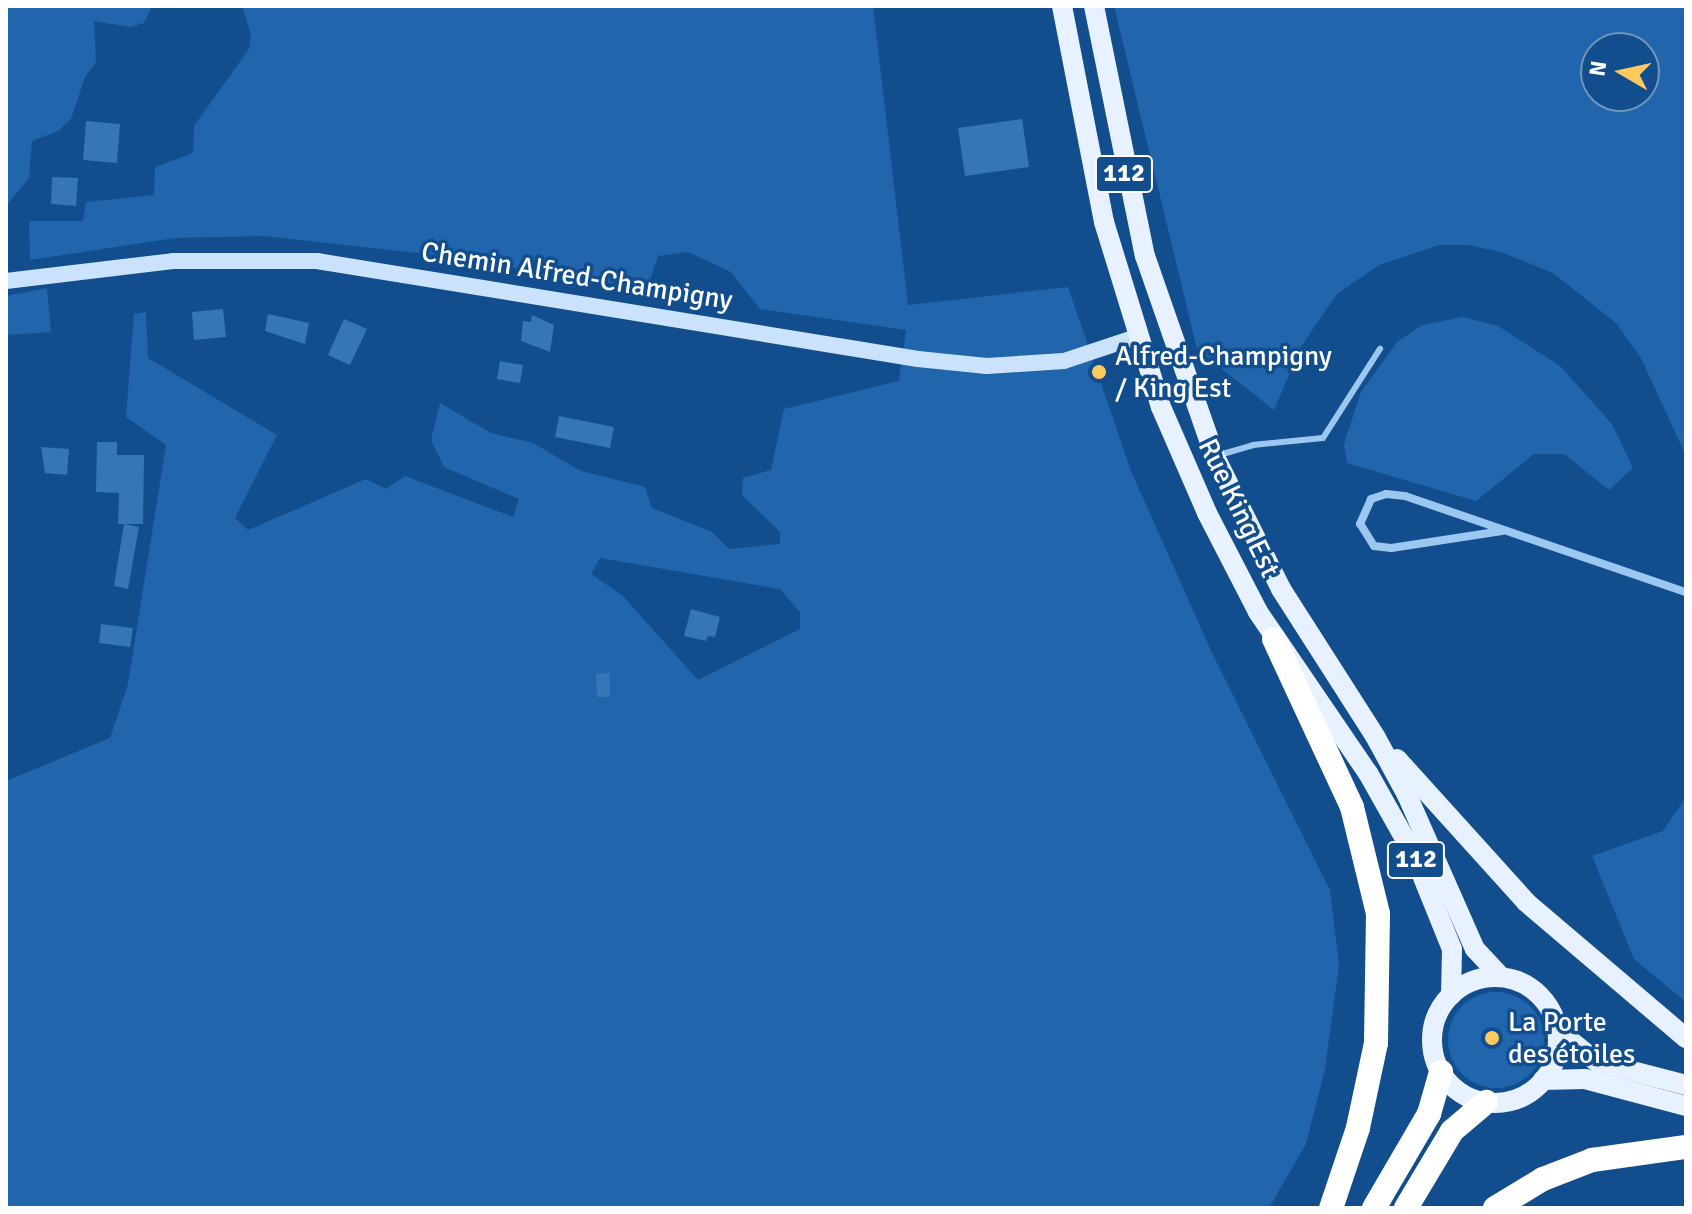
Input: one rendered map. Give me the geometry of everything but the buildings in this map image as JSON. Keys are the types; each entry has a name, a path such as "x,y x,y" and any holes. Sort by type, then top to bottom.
{"highway":[{"path":"1274,639 1352,807 1378,914 1376,1043 1358,1128 1331,1208"},
{"path":"1374,1208 1429,1114 1441,1072"},
{"path":"1406,1208 1455,1126 1486,1102"},
{"path":"1495,1208 1543,1179 1592,1160 1686,1147"}],"main road":[{"name":"Rue King Est","path":"1062,6 1095,185 1136,337 1207,513 1274,639 1361,762 1414,855 1452,949 1451,995"},
{"name":"Rue King Est","path":"1094,6 1145,256 1215,457 1281,589 1375,736 1429,842 1471,944 1501,977"},
{"path":"1375,736 1526,902 1686,1038"},
{"path":"1451,995 1471,982 1501,977"},
{"name":"112","path":"1501,977 1540,996 1557,1030 1579,1052 1601,1064 1686,1085"},
{"name":"112","path":"1441,1072 1433,1032 1451,995"},
{"path":"1441,1072 1458,1091 1486,1102 1514,1100 1543,1080 1556,1055 1557,1030"},
{"path":"1543,1080 1585,1079 1686,1106"}],"street":[{"name":"Chemin Alfred-Champigny","path":"6,281 173,261 317,261 899,356 987,366 1064,361 1136,337"},
{"path":"1502,531 1391,548 1374,546 1360,524 1371,499 1386,494 1431,502 1502,531 1686,592"}],"lane":[{"path":"1215,457 1253,445 1323,438 1380,349"}],"shaded area":[{"path":"6,6 152,6 144,23 130,27 94,21 96,62 85,77 71,119 58,131 32,141 29,178 6,206"},
{"path":"242,6 873,6 908,305 1068,287 1131,471 1212,653 1330,890 1339,965 1325,1069 1306,1144 1269,1208 6,1208 6,781 110,738 128,684 166,445 126,417 134,314 146,312 148,358 277,435 235,518 248,530 366,479 386,489 405,476 513,517 519,499 444,467 431,440 440,403 491,433 533,443 581,471 645,487 652,508 712,532 729,549 780,544 780,532 742,495 743,478 771,470 784,409 899,381 906,330 760,309 731,272 688,252 658,256 647,289 426,254 264,236 175,238 30,260 29,221 83,221 86,202 154,195 155,167 193,153 194,126 249,49 251,34","holes":["600,558 780,589 800,612 800,629 698,680 623,596 591,574"]},
{"path":"1114,6 1686,6 1686,456 1641,358 1616,323 1553,273 1501,252 1468,245 1439,245 1379,265 1337,294 1300,348 1274,410 1197,349"},
{"path":"47,288 51,332 6,335 6,296"},
{"path":"1463,317 1498,326 1560,366 1612,424 1633,468 1609,490 1564,454 1534,454 1476,501 1347,463 1344,444 1361,392 1397,342 1422,325"},
{"path":"1686,797 1686,1002 1634,959 1592,856 1663,831"},
{"path":"1496,992 1514,996 1530,1006 1540,1022 1544,1040 1540,1058 1530,1074 1514,1084 1496,1088 1478,1084 1462,1074 1452,1058 1448,1040 1452,1022 1462,1006 1478,996"}],"place":[{"name":"Alfred-Champigny / King Est","path":"1099,372"},
{"name":"La Porte des étoiles","path":"1492,1038"}]}
